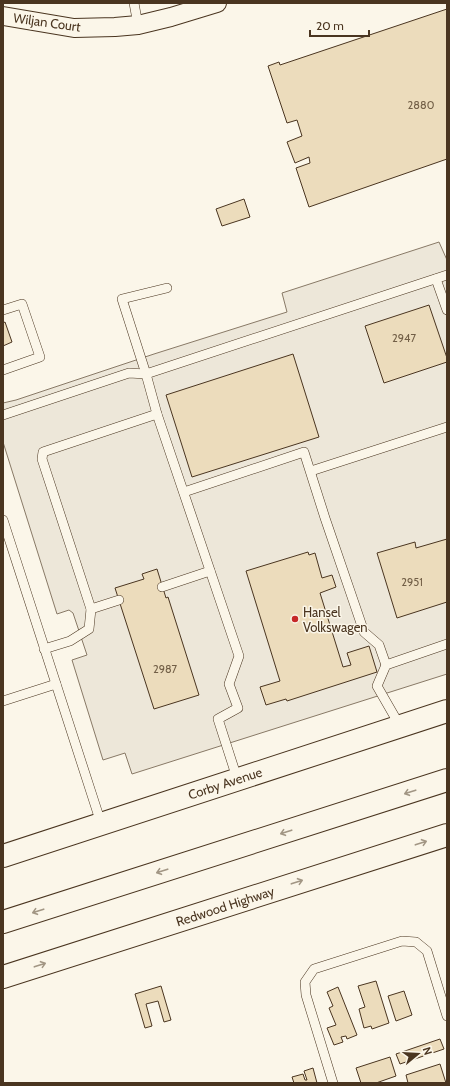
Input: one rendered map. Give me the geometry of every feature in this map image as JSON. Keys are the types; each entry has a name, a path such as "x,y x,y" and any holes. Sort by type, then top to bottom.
{"main road":[{"name":"Corby Avenue","path":"3,856 237,778 447,711"},
{"path":"3,922 447,780"},
{"name":"Redwood Highway","path":"3,976 447,835"}],"street":[{"name":"Wiljan Court","path":"3,16 74,28 138,26 217,3"}],"lane":[{"path":"134,3 138,26"},
{"path":"3,414 129,374 146,374 447,275"},
{"path":"436,278 447,310"},
{"path":"167,288 122,300 146,374 157,414 239,656 229,684 238,708 218,719 237,778"},
{"path":"3,310 22,304 40,357 3,370"},
{"path":"44,649 70,642 89,629 91,609 42,459 43,452 157,414"},
{"path":"311,471 447,427"},
{"path":"184,492 304,452 364,632 378,645 386,665 377,686 400,726"},
{"path":"3,520 101,824"},
{"path":"162,587 210,571"},
{"path":"91,609 119,600"},
{"path":"386,665 447,644"},
{"path":"3,701 56,684"},
{"path":"333,1083 306,995 305,982 314,969 402,941 416,942 427,951 447,1016"}],"shaded area":[{"name":"Hansel Volkswagen","path":"439,242 447,260 447,674 132,774 125,753 103,760 72,660 87,655 73,613 69,610 57,614 3,442 3,403 287,312 282,293"}],"building":[{"path":"447,9 447,159 309,207 296,168 310,163 309,157 295,163 287,142 302,136 297,120 287,123 268,66 279,62 280,65"},
{"path":"244,199 250,217 222,226 216,209"},
{"path":"429,305 447,358 447,362 384,383 365,326"},
{"path":"5,322 12,342 3,346 3,323"},
{"path":"293,354 319,437 192,477 166,395"},
{"path":"447,539 447,602 397,618 377,553 415,542 416,548"},
{"name":"Hansel Volkswagen","path":"308,552 309,555 315,553 322,578 332,575 336,587 320,593 343,667 351,665 347,653 369,646 377,672 287,701 286,699 266,705 260,687 280,681 246,571"},
{"path":"157,569 166,598 168,597 199,695 154,709 115,588 144,579 142,574"},
{"path":"376,981 389,1023 372,1029 371,1026 364,1028 359,1009 365,1007 358,986"},
{"path":"161,986 171,1020 164,1022 158,1001 146,1004 152,1026 145,1028 135,994"},
{"path":"338,987 357,1035 347,1039 346,1036 341,1037 343,1042 334,1045 327,1028 336,1025 329,1008 333,1006 327,992"},
{"path":"404,991 412,1015 396,1021 388,996"},
{"path":"440,1039 444,1049 400,1064 396,1054"},
{"path":"390,1057 396,1076 376,1083 361,1083 356,1068"},
{"path":"440,1064 446,1083 408,1083 406,1075"},
{"path":"313,1068 317,1083 294,1083 292,1077 303,1074 305,1080 307,1080 304,1071"}],"place":[{"name":"Hansel Volkswagen","path":"295,619"}]}
